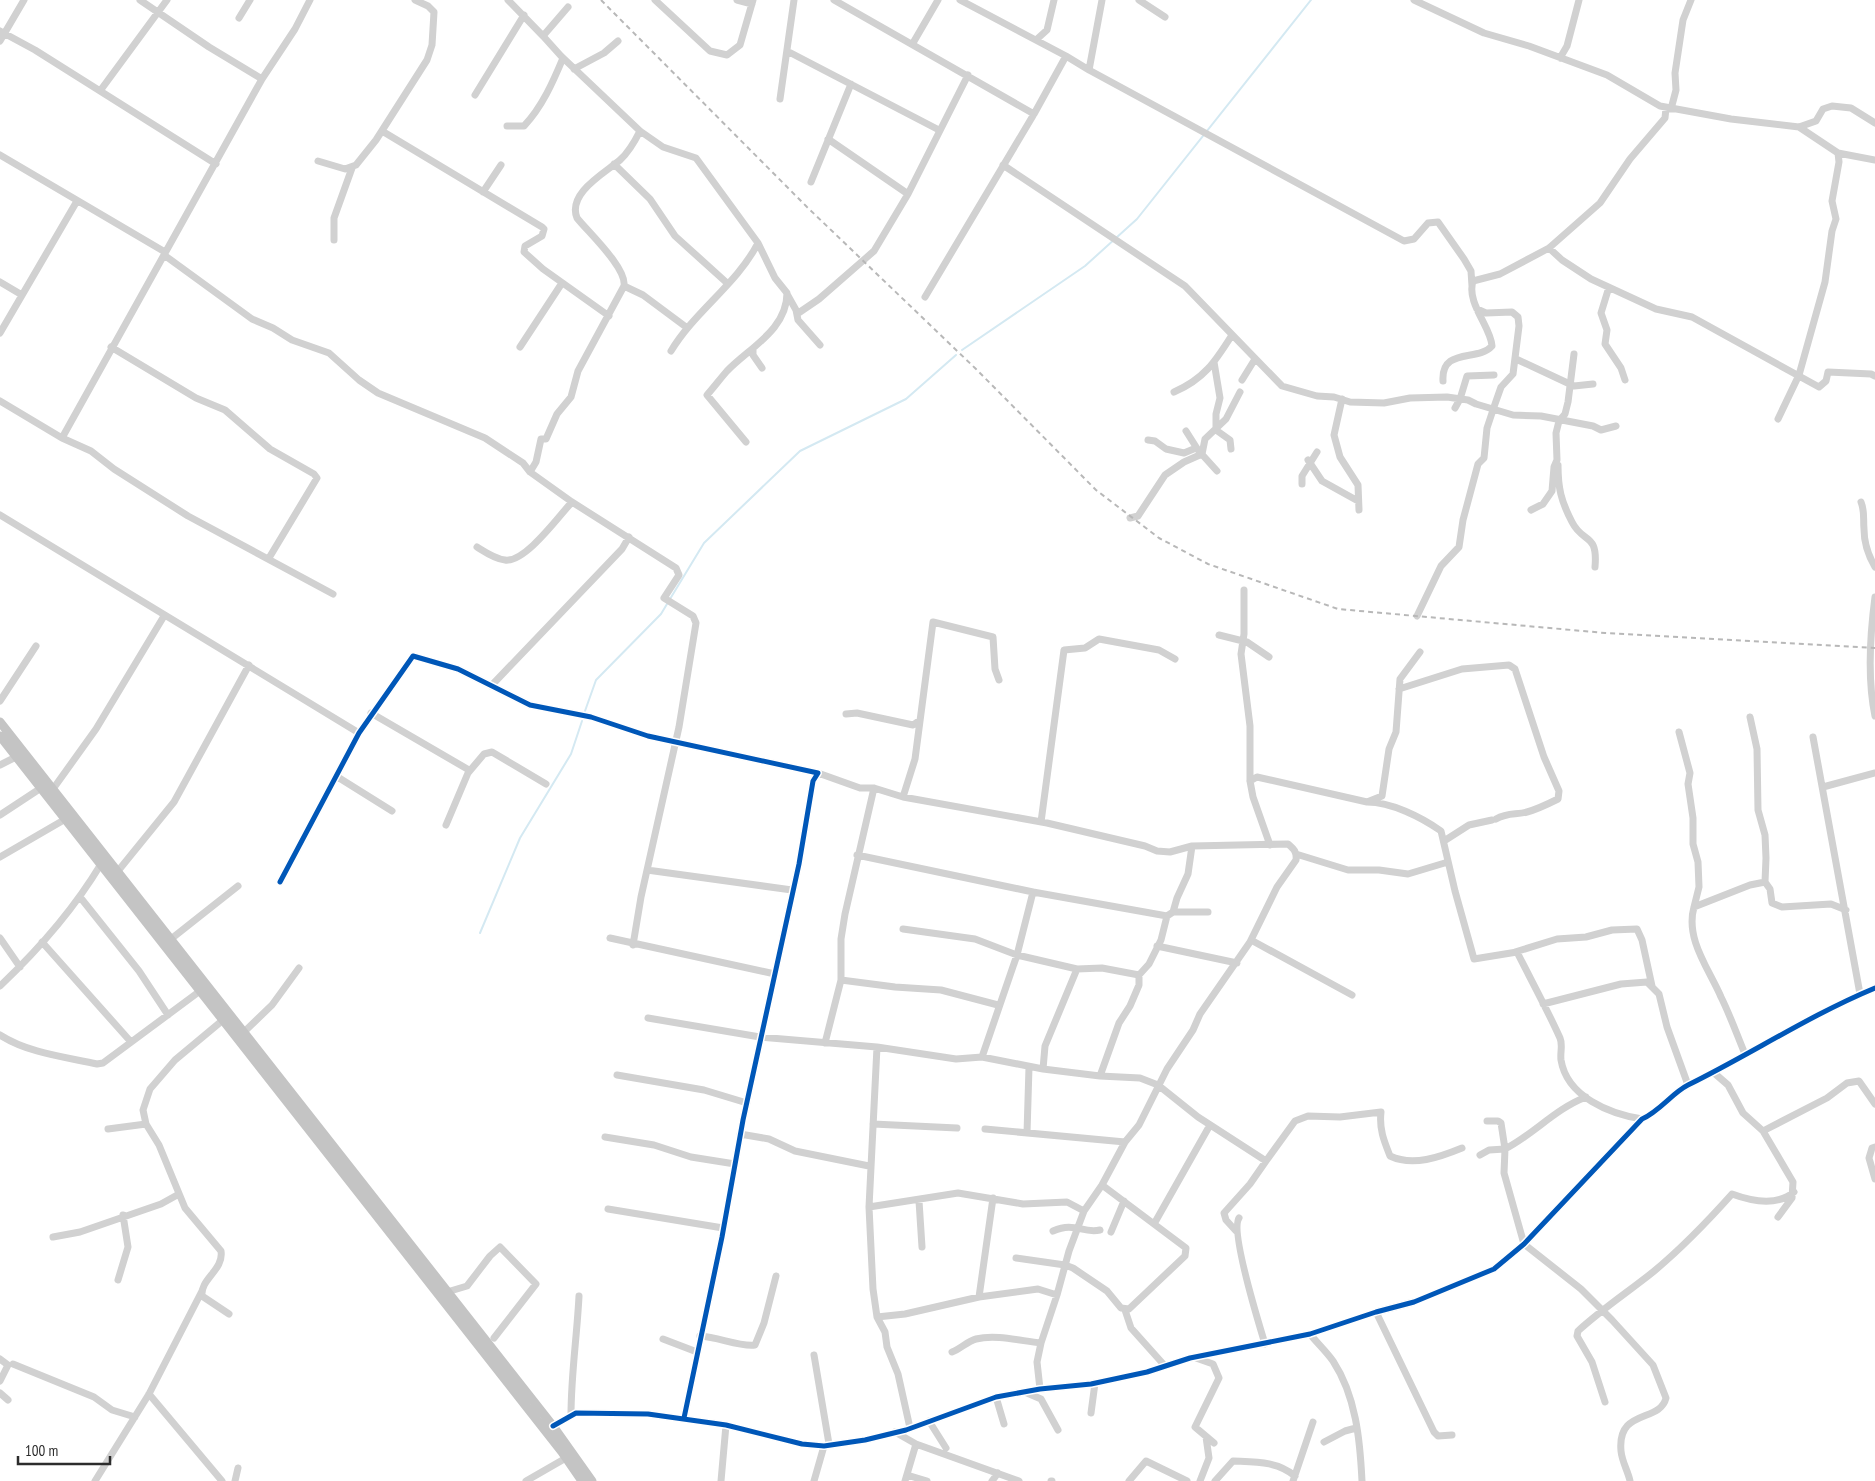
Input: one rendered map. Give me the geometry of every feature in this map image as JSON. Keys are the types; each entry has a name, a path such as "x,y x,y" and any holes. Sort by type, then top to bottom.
{"main road":[{"path":"0,722 53,789 101,864 566,1458 582,1481"},
{"path":"0,736 40,788 70,817 118,871 553,1426 592,1481"}],"street":[{"path":"0,42 2,33 24,0"},
{"path":"140,0 209,47 262,79"},
{"path":"100,91 167,0"},
{"path":"239,18 250,0"},
{"path":"62,438 262,79 295,29 310,0"},
{"path":"334,240 334,218 352,168 382,131 430,54 434,12 428,6 415,0"},
{"path":"508,0 563,58 640,131 663,147 696,158 758,243 776,278 787,293 798,320 820,345"},
{"path":"654,0 710,51 724,54 732,52 740,45 752,2 737,0"},
{"path":"780,100 794,0"},
{"path":"834,0 968,74 1034,114"},
{"path":"913,43 938,0"},
{"path":"960,0 1404,240 1414,239 1428,223 1438,222 1471,271 1477,309 1492,346 1482,352 1454,359 1444,368 1443,381"},
{"path":"1036,40 1048,30 1054,0"},
{"path":"1089,70 1102,0"},
{"path":"1139,0 1165,17"},
{"path":"1414,0 1484,33 1613,78 1668,109 1799,127 1816,121 1824,109 1832,106 1851,108 1875,124"},
{"path":"1560,58 1567,46 1579,0"},
{"path":"1472,286 1473,281 1500,274 1549,248 1600,203 1630,158 1665,118 1676,90 1674,72 1683,20 1691,0"},
{"path":"544,36 568,7"},
{"path":"475,95 524,15"},
{"path":"2,33 100,91 216,164"},
{"path":"574,68 604,53 618,41"},
{"path":"787,51 939,130"},
{"path":"925,297 1034,114 1066,56"},
{"path":"506,126 524,126 531,119 555,78 563,58"},
{"path":"797,314 819,299 874,251 908,194 968,74"},
{"path":"811,182 851,84"},
{"path":"1799,127 1838,153 1875,160"},
{"path":"382,131 542,227 544,229 542,236 525,246 524,252 562,283 608,316"},
{"path":"530,472 536,462 541,439 546,439 557,414 571,397 578,371 624,286 624,279 605,249 584,228 575,214 576,201 583,191 614,164 634,142 640,131"},
{"path":"828,139 908,194"},
{"path":"1778,419 1799,375 1825,282 1832,231 1836,219 1832,201 1839,162 1838,153"},
{"path":"0,155 164,253 252,319 273,328 292,340 329,353 359,380 378,393 485,438 522,463 530,472 572,502 676,568 679,572 664,598 693,616 696,623 675,741 632,945"},
{"path":"318,161 345,170 352,168"},
{"path":"614,164 650,199 676,236 727,283"},
{"path":"483,192 502,165"},
{"path":"1003,165 1185,286 1282,386 1317,396 1384,403 1420,398 1460,399 1513,415 1541,416 1559,421 1593,426 1601,430 1616,426"},
{"path":"0,333 77,201"},
{"path":"671,351 686,327 749,260 758,243"},
{"path":"1549,248 1562,260 1591,280 1656,309 1692,317 1716,330 1722,331 1771,362 1819,387 1826,381 1828,372 1871,374 1875,376"},
{"path":"0,282 22,295"},
{"path":"520,347 562,283"},
{"path":"624,286 643,295 686,327"},
{"path":"1609,287 1601,313 1607,330 1605,344 1621,368 1625,380"},
{"path":"746,442 707,395 728,371 753,349 783,315 787,293"},
{"path":"1417,616 1422,602 1444,561 1459,547 1466,508 1478,464 1484,458 1487,428 1501,387 1513,374 1516,360 1518,317 1512,312 1486,313 1477,309"},
{"path":"1174,392 1194,383 1214,362 1232,335"},
{"path":"112,347 196,398 225,410 270,449 314,474 317,478 268,558"},
{"path":"753,349 753,355 762,368"},
{"path":"1574,354 1565,414 1559,421 1556,433 1558,490 1572,522 1591,540 1594,546 1595,567"},
{"path":"1242,380 1250,370 1255,358"},
{"path":"1516,360 1570,384 1593,384"},
{"path":"1214,362 1220,398 1216,414 1216,430"},
{"path":"1455,408 1460,399 1467,376 1494,375"},
{"path":"1202,454 1205,440 1216,430 1230,412 1240,392"},
{"path":"1342,399 1334,435 1344,465 1358,485 1359,510"},
{"path":"0,401 62,438 91,451 114,469 188,516 333,594"},
{"path":"1216,430 1230,440 1231,449"},
{"path":"1186,431 1196,448 1217,472"},
{"path":"1148,440 1155,441 1166,449 1184,452 1196,448"},
{"path":"1302,484 1302,476 1309,462 1318,452"},
{"path":"1130,518 1138,516 1165,475 1184,462 1202,454"},
{"path":"1531,510 1548,498 1552,491 1554,467 1557,460"},
{"path":"1309,462 1322,481 1358,501"},
{"path":"477,547 500,559 516,559 528,550 572,502"},
{"path":"1861,502 1865,512 1864,538 1868,554 1875,567"},
{"path":"0,515 360,733"},
{"path":"491,686 622,549 629,537"},
{"path":"1244,590 1241,654 1243,684 1250,726 1250,781 1252,797 1270,845"},
{"path":"1875,597 1870,642 1870,681 1875,716"},
{"path":"53,789 96,729 164,616"},
{"path":"903,797 912,774 933,622 993,637 995,669 999,680"},
{"path":"1219,635 1243,640 1269,657"},
{"path":"1041,822 1064,650 1085,648 1099,639 1159,650 1175,659"},
{"path":"0,700 36,646"},
{"path":"1367,802 1382,796 1389,749 1396,732 1400,679 1420,652"},
{"path":"280,882 371,714 413,656 458,669 530,705 591,718 626,730 818,773 860,788 874,788 903,797 1041,822 1145,846 1157,851 1170,852 1192,846 1288,844 1296,854 1348,870 1379,870 1408,874 1448,862"},
{"path":"118,871 174,802 249,665"},
{"path":"1399,689 1462,670 1509,665 1515,668 1544,757 1559,791 1558,799 1548,804 1526,812 1506,814 1494,820 1469,825 1444,841"},
{"path":"846,714 857,713 914,724 920,720"},
{"path":"371,714 469,770 468,774"},
{"path":"1750,717 1757,749 1758,810 1765,835 1765,882 1770,889 1772,903 1782,907 1832,904 1846,910"},
{"path":"1678,732 1690,774 1688,784 1693,818 1693,844 1698,862 1699,887 1690,920 1705,966 1722,999 1745,1054"},
{"path":"1813,737 1860,994"},
{"path":"446,825 468,774 484,754 492,752 546,784"},
{"path":"0,765 16,757"},
{"path":"684,1418 760,1037 804,839 813,781 818,773"},
{"path":"1823,787 1875,773"},
{"path":"336,776 392,811"},
{"path":"1250,781 1257,777 1367,802 1379,802 1431,824 1441,831 1474,959 1515,952 1557,939 1586,937 1612,930 1636,929 1642,940 1652,987"},
{"path":"0,815 40,788"},
{"path":"825,1043 841,980 841,938 857,855 874,788"},
{"path":"0,857 70,817"},
{"path":"1100,1076 1119,1022 1130,1006 1139,986 1139,975 1149,964 1188,874 1192,846"},
{"path":"1040,1389 1037,1362 1040,1343 1084,1211 1102,1185 1125,1142 1138,1125 1158,1085 1200,1014 1237,963 1251,940 1277,887 1296,860 1296,854"},
{"path":"857,855 1033,892 1170,914 1208,912"},
{"path":"0,986 20,968 80,897 101,864"},
{"path":"647,870 792,890"},
{"path":"1694,907 1765,882"},
{"path":"171,940 238,886"},
{"path":"982,1057 998,1005 1017,955 1033,892"},
{"path":"80,897 139,970 168,1015"},
{"path":"903,929 975,939 1017,955 1077,969 1102,968 1139,975"},
{"path":"0,938 20,968"},
{"path":"610,938 632,945 775,974"},
{"path":"1251,940 1352,995"},
{"path":"42,942 131,1042"},
{"path":"1157,946 1237,963"},
{"path":"1515,952 1561,1040 1561,1060 1574,1088 1586,1097 1624,1116 1642,1119"},
{"path":"244,1032 272,1005 298,968"},
{"path":"1043,1069 1045,1046 1077,969"},
{"path":"841,980 895,987 941,990 998,1005"},
{"path":"1542,1004 1640,981 1647,982 1659,994 1666,1027 1688,1085"},
{"path":"553,1426 576,1413 648,1414 726,1425 802,1444 826,1445 866,1440 910,1428 996,1397 1040,1389 1095,1383 1196,1357 1310,1334 1376,1312 1414,1302 1454,1288 1494,1269 1524,1244 1642,1119 1652,1114 1688,1085 1772,1041 1816,1014 1875,988"},
{"path":"0,1035 14,1043 42,1052 97,1064 103,1063 200,991"},
{"path":"648,1018 760,1037 877,1047 956,1059 982,1057 1043,1069 1100,1076 1140,1078 1158,1085 1210,1125 1266,1161"},
{"path":"95,1481 149,1394 202,1291 218,1267 221,1251 193,1220 179,1194 159,1145 146,1124 143,1110 150,1089 175,1060 223,1020"},
{"path":"877,1047 868,1208 873,1289 877,1317 885,1332 887,1347 898,1374 910,1428"},
{"path":"1026,1133 1029,1067"},
{"path":"1713,1072 1728,1085 1743,1113 1763,1131 1790,1177 1794,1192 1778,1217"},
{"path":"617,1074 704,1090 747,1103"},
{"path":"1763,1131 1826,1098 1851,1082 1858,1081 1875,1104"},
{"path":"1480,1155 1490,1150 1505,1149 1522,1140 1543,1122 1573,1102 1586,1097"},
{"path":"1236,1232 1226,1220 1224,1213 1295,1121 1308,1116 1340,1117 1381,1112 1380,1125 1382,1137 1390,1156 1403,1161 1420,1161 1462,1148"},
{"path":"1487,1121 1498,1121 1501,1123 1505,1149 1504,1173 1524,1244 1581,1290 1653,1365 1666,1398 1661,1408 1635,1418 1625,1427 1621,1449 1630,1481"},
{"path":"108,1129 146,1124"},
{"path":"873,1124 958,1128"},
{"path":"1154,1224 1210,1125"},
{"path":"985,1129 1125,1142"},
{"path":"740,1134 769,1140 795,1151 869,1166"},
{"path":"605,1137 654,1146 691,1158 735,1164"},
{"path":"1875,1147 1872,1148 1869,1158 1875,1179"},
{"path":"1102,1185 1186,1248 1186,1254 1132,1306 1125,1310"},
{"path":"1605,1402 1592,1362 1577,1334 1601,1309 1652,1273 1699,1232 1732,1194 1757,1202 1783,1199 1794,1192"},
{"path":"868,1208 958,1193 1023,1204 1067,1202 1084,1211"},
{"path":"53,1237 80,1232 123,1215 161,1204 179,1194"},
{"path":"979,1297 993,1198"},
{"path":"919,1201 922,1247"},
{"path":"1111,1232 1124,1201"},
{"path":"608,1209 723,1228"},
{"path":"118,1280 128,1247 123,1215"},
{"path":"1239,1218 1236,1232 1249,1293 1265,1344"},
{"path":"1053,1231 1064,1226 1078,1227 1093,1232 1100,1230"},
{"path":"448,1292 466,1286 490,1256 500,1247 536,1284 494,1338"},
{"path":"1016,1258 1065,1265 1078,1271 1107,1291 1121,1308 1125,1310 1130,1328 1165,1366"},
{"path":"700,1336 714,1336 747,1346 755,1346 764,1323 776,1276"},
{"path":"877,1317 905,1314 979,1297 1038,1290 1057,1295"},
{"path":"202,1291 204,1298 229,1314"},
{"path":"571,1415 572,1376 579,1296"},
{"path":"1376,1312 1434,1432 1438,1436 1452,1435"},
{"path":"1310,1334 1332,1360 1343,1379 1352,1403 1362,1481"},
{"path":"662,1339 697,1352"},
{"path":"952,1352 964,1348 974,1339 1020,1339 1040,1343"},
{"path":"814,1355 826,1445 814,1481"},
{"path":"1196,1357 1213,1364 1219,1378 1195,1427 1214,1444"},
{"path":"0,1359 8,1365 0,1381"},
{"path":"13,1364 94,1397 112,1410 135,1417"},
{"path":"1092,1414 1095,1383"},
{"path":"1027,1392 1041,1399 1058,1430"},
{"path":"0,1393 8,1400"},
{"path":"149,1394 222,1481"},
{"path":"996,1397 1004,1424"},
{"path":"929,1421 946,1448"},
{"path":"1215,1481 1233,1461 1270,1462 1285,1468 1294,1478 1313,1422"},
{"path":"721,1481 726,1425"},
{"path":"1324,1442 1345,1431 1356,1428"},
{"path":"894,1432 916,1444 1019,1481"},
{"path":"1200,1481 1209,1458 1206,1437"},
{"path":"916,1444 906,1478 926,1481"},
{"path":"526,1481 566,1458"},
{"path":"1129,1481 1146,1461 1187,1481"},
{"path":"235,1481 238,1468"},
{"path":"992,1481 998,1473"}],"waterway":[{"path":"962,350 1085,266 1137,219 1311,0"},
{"path":"670,599 704,543 800,451 906,399 956,355"},
{"path":"585,711 596,680 661,614 667,604"},
{"path":"480,933 520,838 571,754 582,721"}],"railway":[{"path":"601,0 807,207 976,369 1096,490 1159,538 1208,564 1338,609 1605,633 1875,648"}],"cycle path":[{"path":"280,882 359,733 413,656 458,669 530,705 591,717 648,736 818,773 813,781 799,864 743,1120 722,1237 684,1418"},
{"path":"553,1426 576,1413 648,1414 726,1425 802,1444 824,1446 865,1440 906,1430 996,1397 1040,1389 1091,1384 1147,1372 1190,1358 1310,1334 1376,1312 1414,1302 1494,1269 1524,1244 1642,1119 1655,1111 1682,1088 1827,1010 1875,988"}]}
